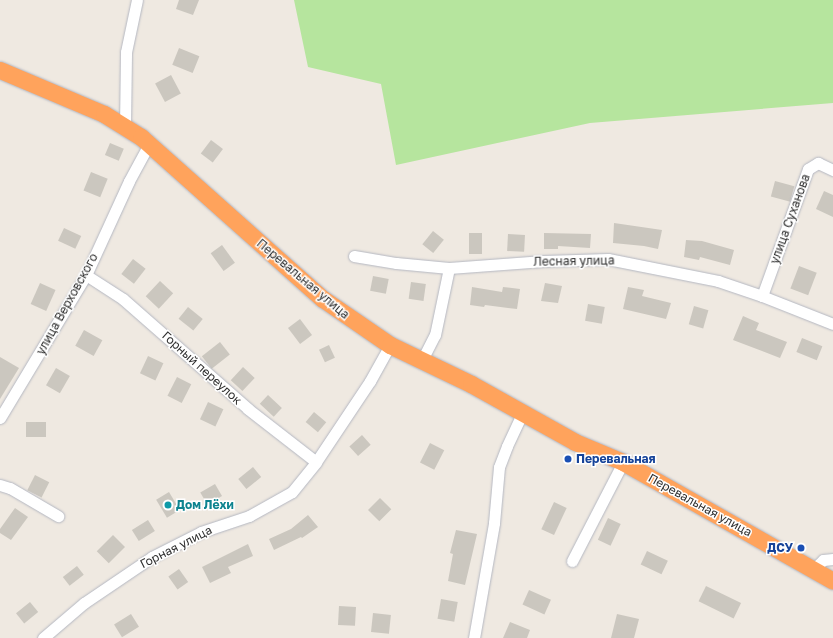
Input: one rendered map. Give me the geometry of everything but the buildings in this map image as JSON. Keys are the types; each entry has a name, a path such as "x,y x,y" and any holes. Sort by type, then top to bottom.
{"highway":[{"name":"Перевальная улица","path":"0,70 78,102 125,126 149,144 313,290 390,345 523,412 575,442 623,462 833,582"}],"street":[{"path":"125,126 126,52 138,0"},
{"name":"улица Верховского","path":"2,413 86,276 149,144"},
{"name":"улица Суханова","path":"762,296 808,169 818,163 833,170"},
{"name":"Лесная улица","path":"354,256 396,263 449,268 544,261 608,259 718,281 762,296 833,324"},
{"path":"422,360 435,335 449,268"},
{"name":"Горный переулок","path":"86,276 123,299 248,409 316,462"},
{"name":"Горная улица","path":"43,638 84,603 152,557 201,532 249,516 292,492 316,462 370,382 390,345"},
{"path":"474,638 494,523 499,467 523,412"},
{"path":"572,560 623,462"},
{"path":"0,485 10,488 58,516"},
{"path":"813,570 823,560 833,559"}],"green space":[{"path":"294,0 833,0 833,103 590,123 396,165 381,84 308,67"}],"place":[{"name":"Перевальная","path":"568,459"},
{"name":"Дом Лёхи","path":"168,505"},
{"name":"ДСУ","path":"801,548"}]}
